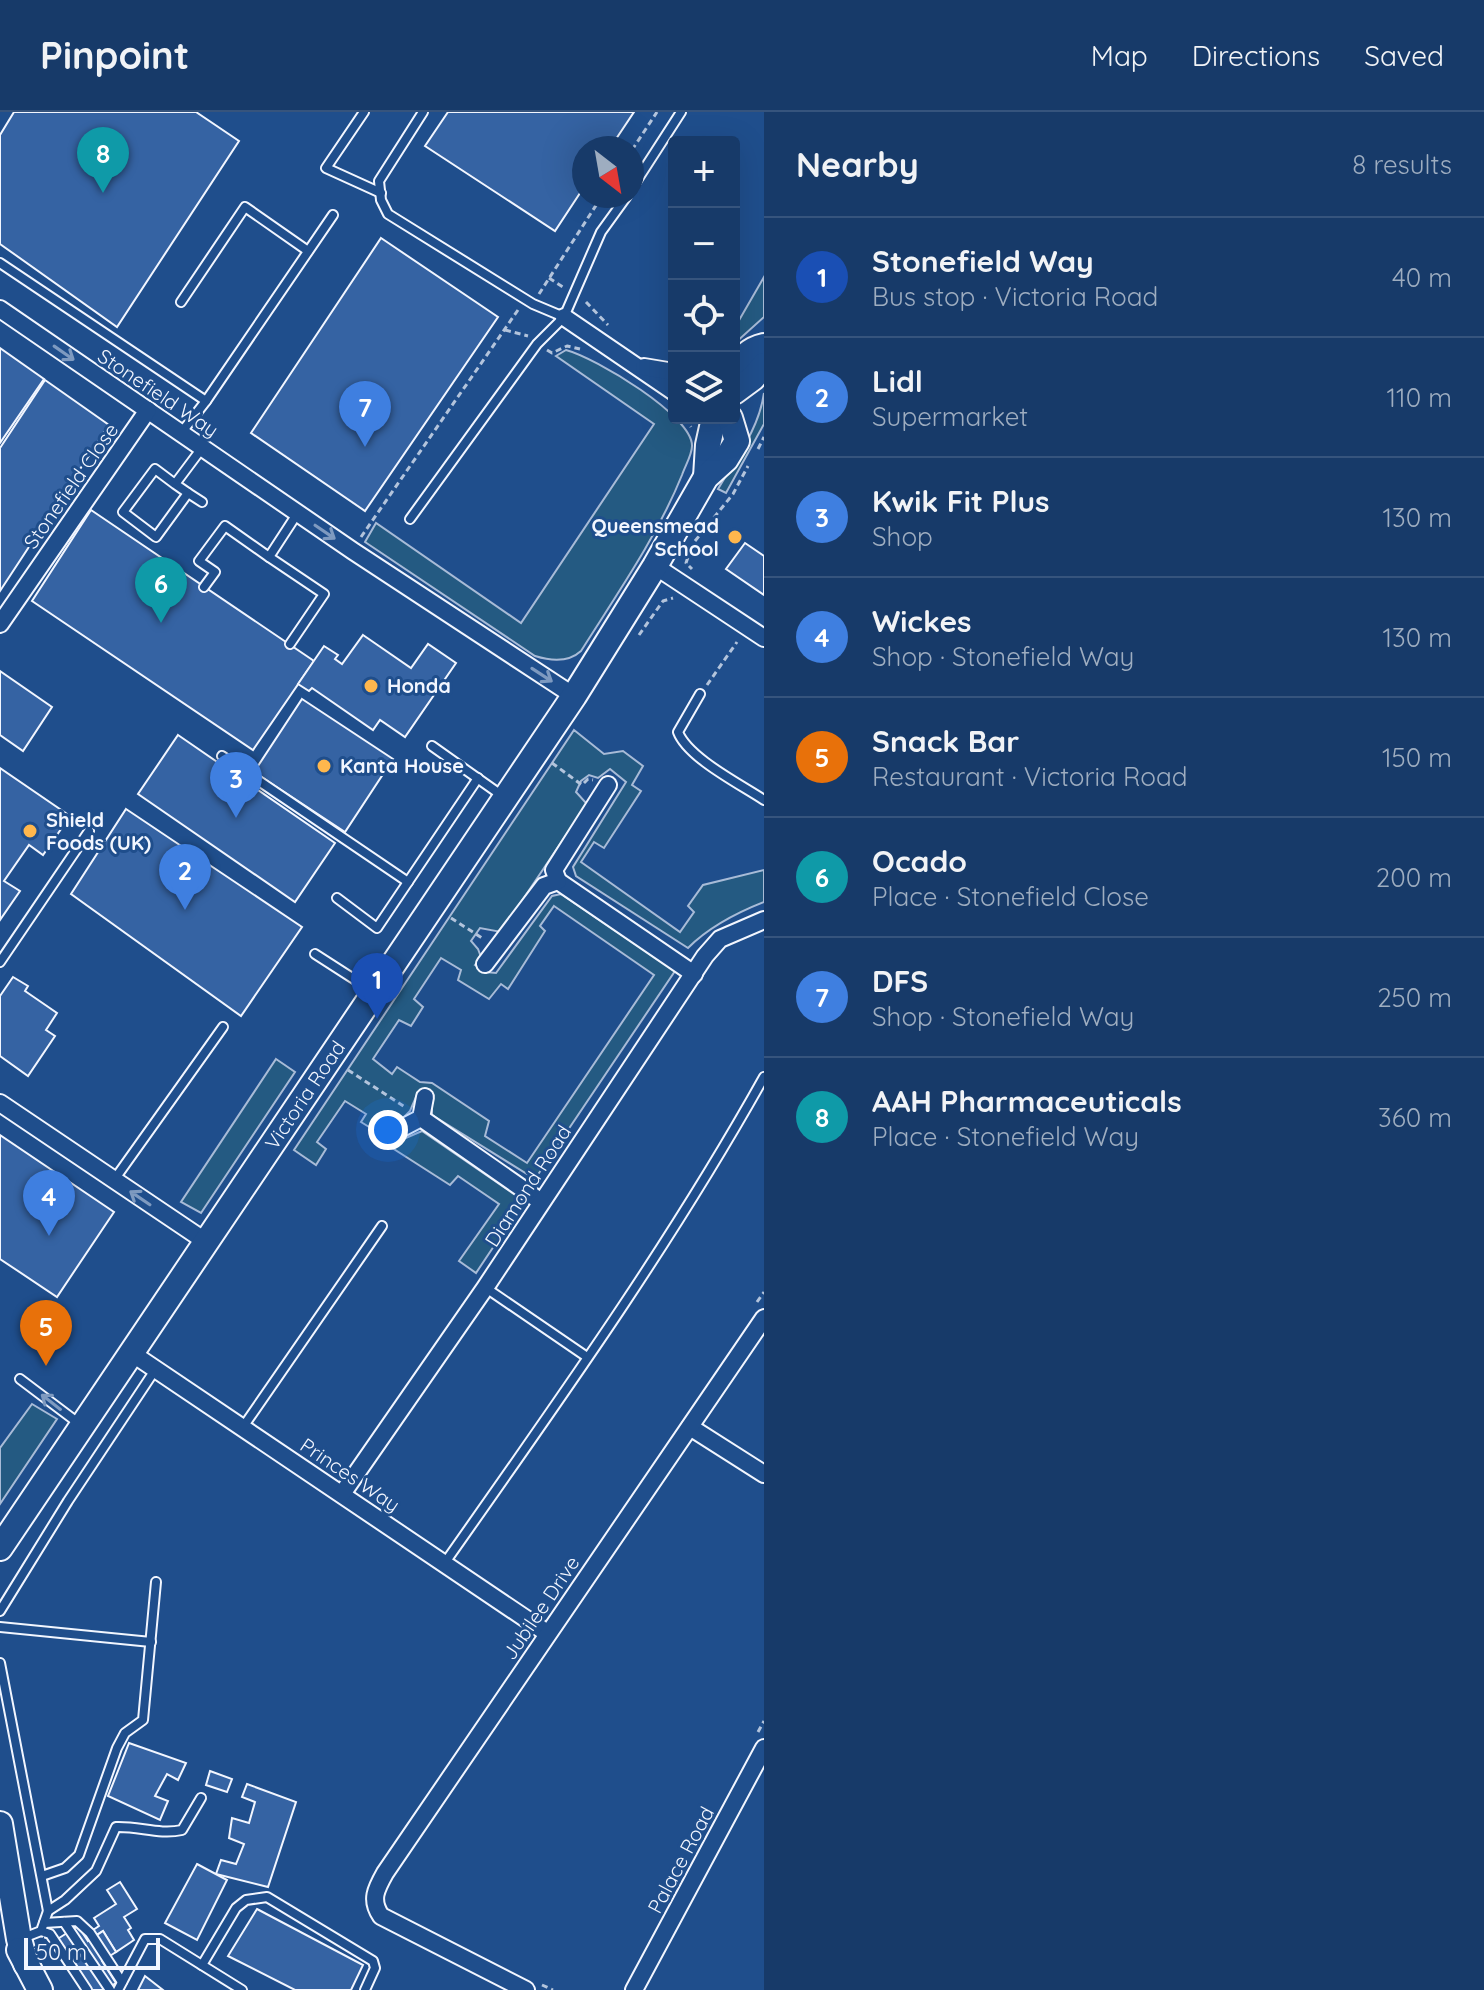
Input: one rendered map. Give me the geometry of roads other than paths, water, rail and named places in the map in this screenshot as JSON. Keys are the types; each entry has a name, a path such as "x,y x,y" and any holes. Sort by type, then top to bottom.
{"street":[{"name":"Stonefield Way","path":"0,309 353,551 574,696"},
{"path":"564,317 668,388"},
{"path":"740,360 764,346"},
{"path":"740,388 764,365"},
{"path":"639,366 668,371"},
{"name":"Stonefield Close","path":"0,624 148,410"},
{"name":"Victoria Road","path":"706,477 713,424"},
{"name":"Victoria Road","path":"0,1548 574,696 706,477 726,459 737,441 732,424"},
{"path":"655,566 764,638"},
{"path":"604,783 554,870 558,881 694,974"},
{"path":"485,964 544,886 558,881"},
{"name":"Diamond Road","path":"342,1494 485,1288 705,956 720,939 764,920"},
{"path":"421,1118 425,1097"},
{"path":"0,1103 205,1241"},
{"path":"421,1118 540,1201"},
{"path":"402,1128 421,1118"},
{"name":"Jubilee Drive","path":"533,1987 381,1916 375,1907 374,1893 547,1633 764,1318"},
{"name":"Princes Way","path":"130,1352 547,1633"},
{"path":"690,1427 764,1474"},
{"name":"Palace Road","path":"634,1990 764,1748"},
{"path":"0,1824 30,1934 26,1964 40,1990"},
{"path":"0,1901 30,1934"}],"lane":[{"path":"364,112 326,168 381,193"},
{"path":"423,112 379,181 388,214 533,304 564,317"},
{"path":"644,169 681,112"},
{"path":"181,302 245,207 308,251"},
{"path":"410,519 537,344 564,317 601,232 618,208"},
{"path":"181,433 333,215"},
{"path":"0,263 206,401"},
{"path":"175,484 202,447"},
{"path":"188,493 156,537 123,512 155,469 202,502"},
{"path":"269,557 298,513"},
{"path":"204,587 215,572 199,561 225,526 324,594 290,644"},
{"path":"700,694 678,732 682,741 764,800"},
{"path":"432,746 505,797"},
{"path":"222,756 408,882"},
{"path":"337,898 377,928 478,778"},
{"path":"0,962 89,831"},
{"path":"315,954 373,992"},
{"path":"114,1180 223,1027"},
{"path":"444,1564 587,1357 723,1150 764,1077"},
{"path":"243,1427 382,1226"},
{"path":"485,1288 587,1357"},
{"path":"0,1611 155,1370"},
{"path":"20,1379 82,1425"},
{"path":"42,1876 65,1868 79,1855 117,1748 125,1733 143,1720 156,1582"},
{"path":"0,1627 151,1642"},
{"path":"0,1663 48,1911"},
{"path":"30,1934 48,1911 65,1900 96,1871 116,1827 132,1826 165,1834 182,1830 201,1798"},
{"path":"202,1965 236,1908 246,1900 267,1897 373,1961 375,1968 365,1990"},
{"path":"30,1934 64,1922 77,1921 90,1933 120,1986"},
{"path":"64,1922 110,1990"},
{"path":"30,1934 50,1934 87,1990"},
{"path":"120,1986 145,1939 160,1939 242,1990"}],"place":[{"name":"AAH Pharmaceuticals","path":"103,193"},
{"name":"DFS","path":"365,447"},
{"name":"Queensmead School","path":"735,537"},
{"name":"Ocado","path":"161,623"},
{"name":"Honda","path":"371,686"},
{"name":"Kanta House","path":"324,766"},
{"name":"Kwik Fit Plus","path":"236,818"},
{"name":"Shield Foods (UK)","path":"30,831"},
{"name":"Lidl","path":"185,910"},
{"name":"Stonefield Way","path":"377,1019"},
{"name":"Wickes","path":"49,1236"},
{"name":"Snack Bar","path":"46,1366"}]}
